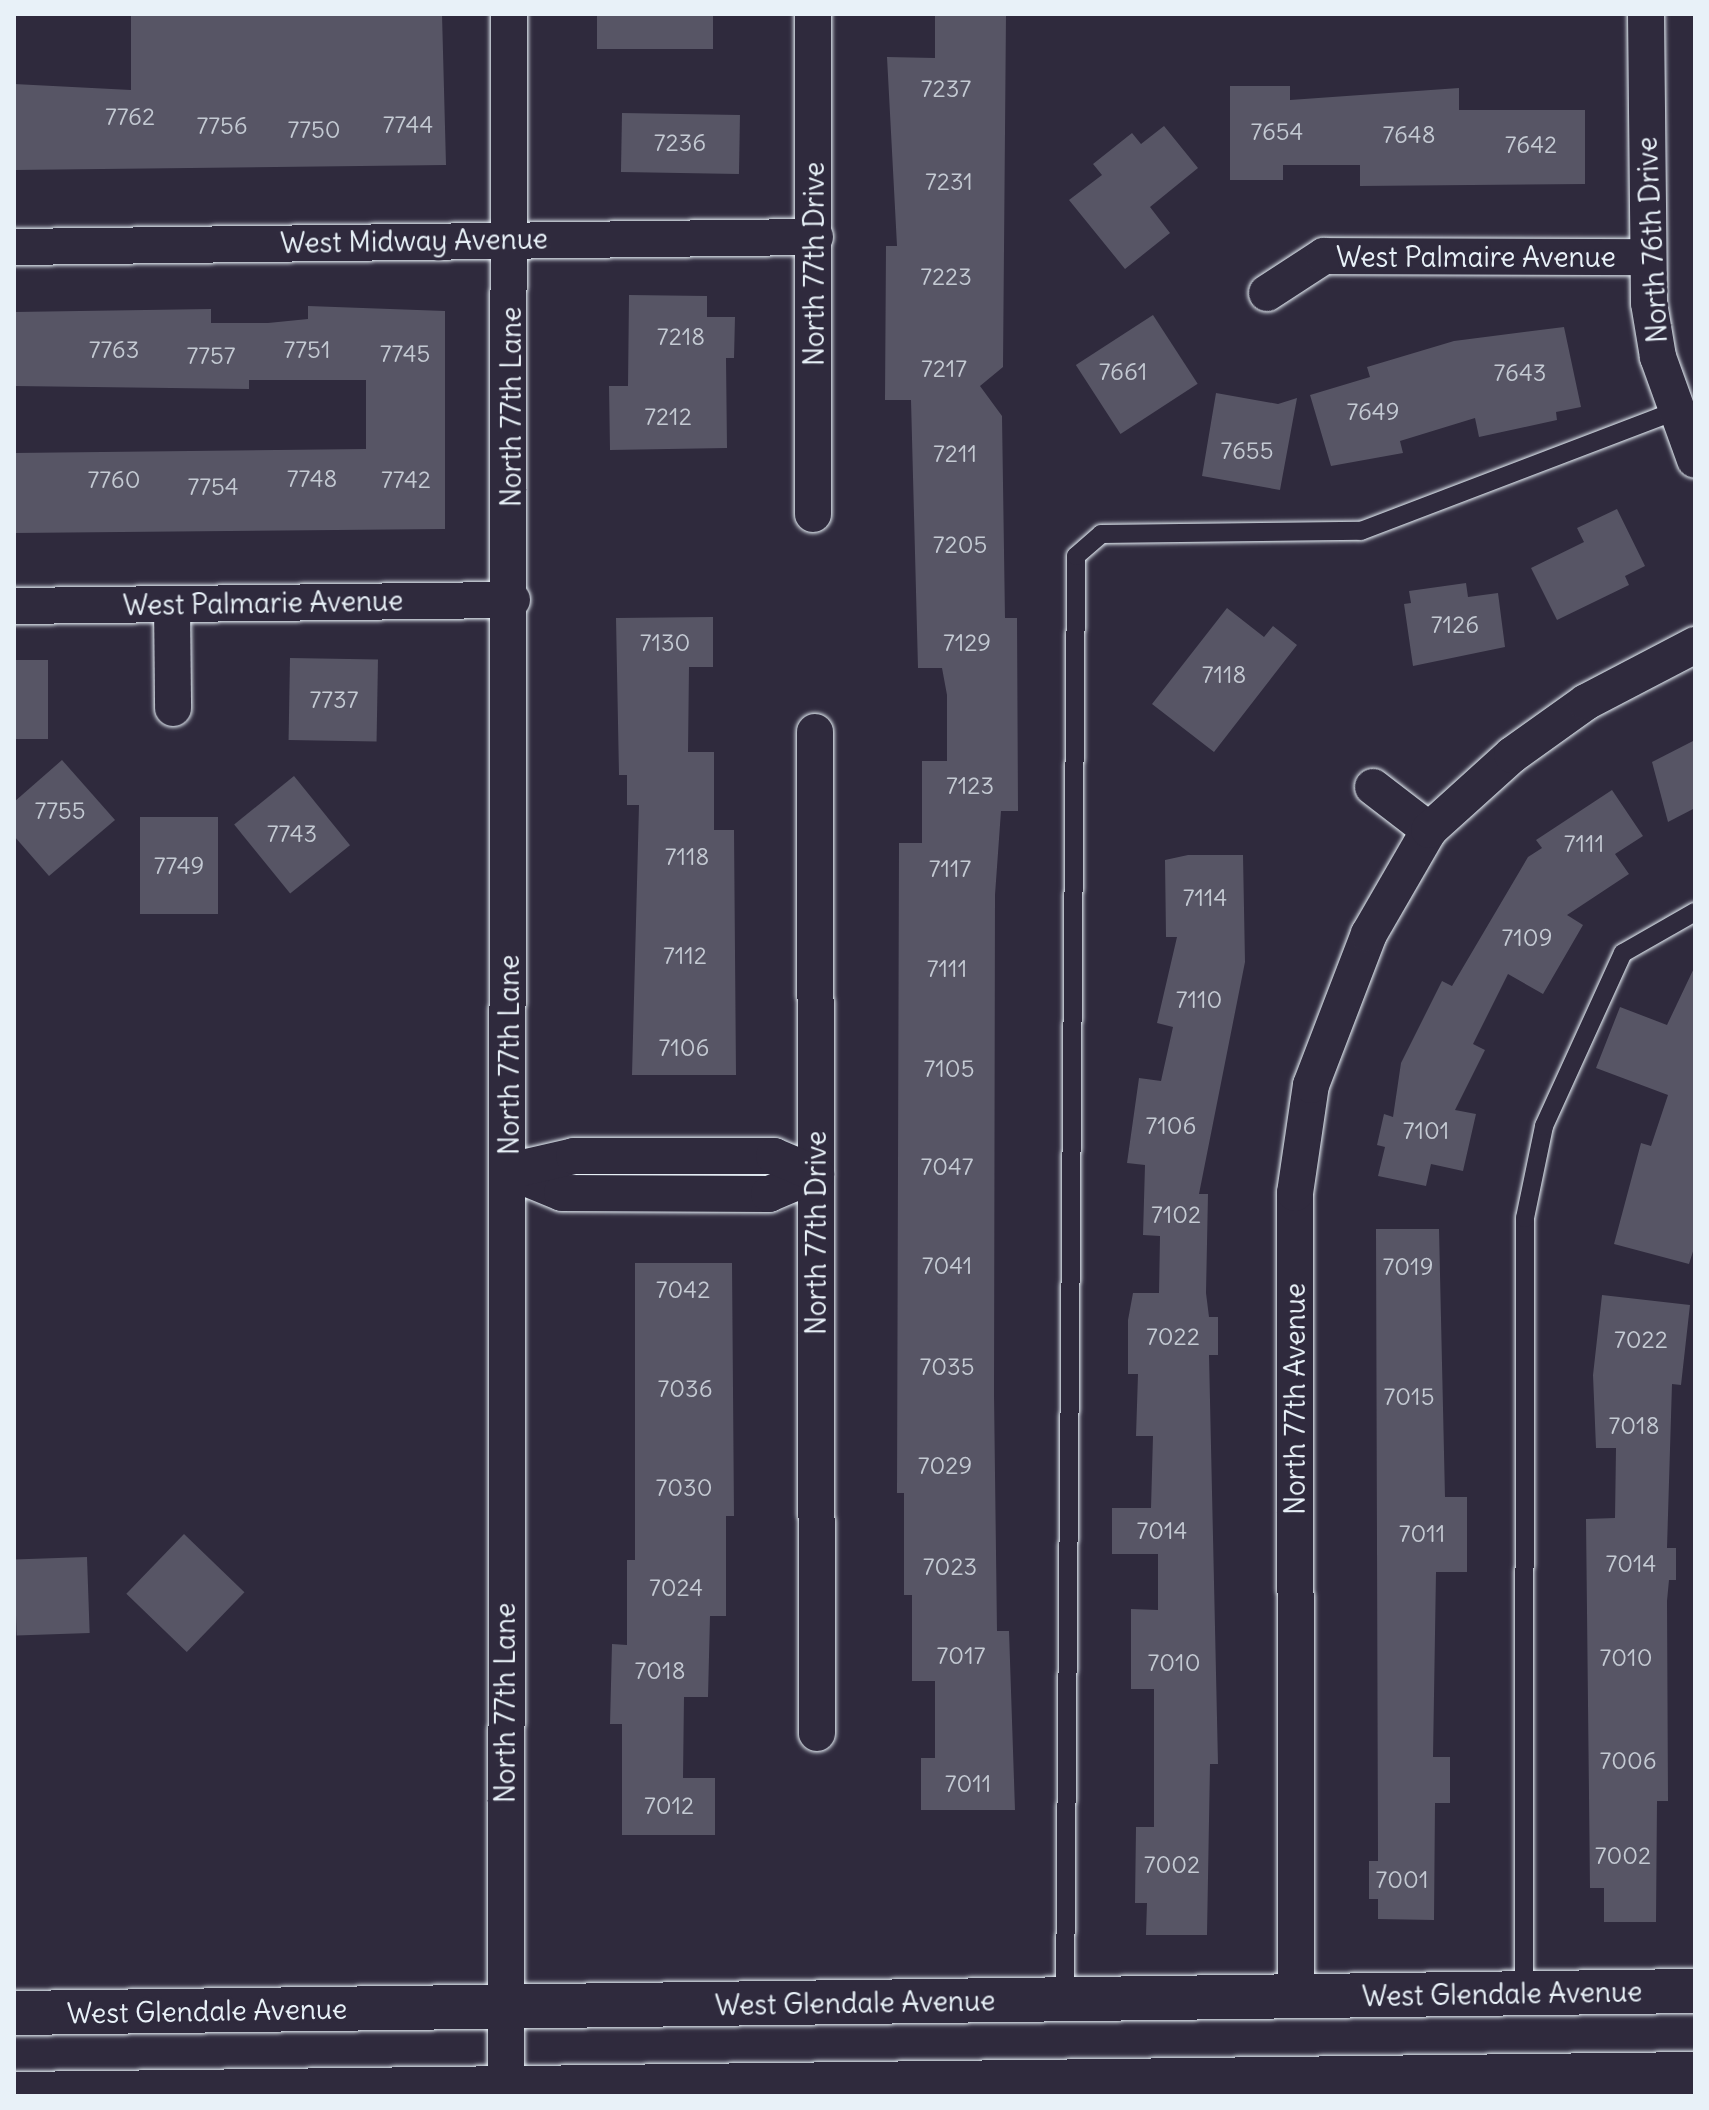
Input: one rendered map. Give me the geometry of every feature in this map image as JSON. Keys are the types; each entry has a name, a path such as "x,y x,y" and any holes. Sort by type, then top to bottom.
{"main road":[{"name":"West Glendale Avenue","path":"14,2013 1695,1991"},
{"path":"14,2094 506,2092 1695,2074"}],"street":[{"name":"North 77th Lane","path":"506,2092 512,600 509,14"},
{"name":"North 77th Drive","path":"813,14 813,514"},
{"name":"North 76th Drive","path":"1646,14 1647,257 1658,357 1695,460"},
{"name":"West Midway Avenue","path":"14,247 815,237"},
{"name":"West Palmaire Avenue","path":"1267,293 1324,256 1647,257"},
{"name":"West Palmarie Avenue","path":"14,606 512,600"},
{"path":"172,605 173,708"},
{"name":"North 77th Avenue","path":"1296,1996 1295,1193 1326,1035 1369,934 1429,830 1512,755 1586,702 1695,645"},
{"name":"North 77th Drive","path":"815,732 817,1733"},
{"path":"1373,787 1429,830"},
{"path":"509,1171 574,1156 774,1156 816,1174"}],"lane":[{"path":"1065,2001 1076,556 1101,534 1361,531 1676,411"},
{"path":"1524,1993 1525,1218 1544,1126 1623,953 1695,912"}],"building":[{"path":"131,14 442,14 446,165 14,170 14,84 131,90"},
{"path":"597,14 713,14 713,49 597,49"},
{"path":"935,14 1006,14 1003,367 980,386 1002,416 1005,618 1017,618 1018,811 1001,811 995,895 994,1394 997,1631 1009,1631 1015,1810 921,1810 921,1758 935,1758 935,1681 912,1681 912,1595 904,1595 904,1493 897,1493 899,843 922,843 922,761 947,761 947,695 942,668 918,668 911,400 885,400 886,246 897,246 887,57 935,58"},
{"path":"1230,86 1290,86 1290,100 1459,88 1459,110 1585,110 1585,184 1360,186 1360,165 1283,165 1283,180 1230,180"},
{"path":"622,113 740,115 739,174 621,172"},
{"path":"1164,126 1198,168 1150,207 1170,233 1125,269 1069,200 1102,175 1093,164 1132,133 1141,144"},
{"path":"629,295 707,296 707,317 735,317 734,358 726,358 727,448 610,450 609,386 628,386"},
{"path":"308,306 445,311 445,529 14,533 14,453 366,449 366,380 249,380 249,389 14,386 14,312 211,309 211,323 268,323 308,319"},
{"path":"1153,315 1198,384 1121,434 1076,365"},
{"path":"1564,327 1581,407 1556,412 1557,420 1479,437 1475,418 1400,441 1403,453 1331,466 1310,395 1370,377 1367,367 1454,341"},
{"path":"1216,393 1278,404 1297,398 1280,490 1202,476"},
{"path":"1617,509 1645,566 1625,576 1629,585 1557,620 1531,568 1584,542 1577,528"},
{"path":"1466,583 1468,597 1498,593 1505,647 1413,666 1404,604 1411,603 1409,591"},
{"path":"1227,608 1264,637 1273,626 1297,645 1214,752 1152,704"},
{"path":"713,617 713,667 689,667 688,752 714,752 714,830 734,830 736,1075 632,1075 639,805 627,805 627,775 619,775 616,618"},
{"path":"290,658 378,660 377,742 289,740"},
{"path":"14,660 48,660 48,739 14,739"},
{"path":"1695,740 1695,808 1668,822 1652,762"},
{"path":"62,760 115,820 49,876 14,836 14,802"},
{"path":"294,776 350,845 290,894 234,824"},
{"path":"1612,790 1643,836 1615,854 1629,874 1567,915 1583,925 1543,994 1508,974 1473,1044 1485,1050 1455,1110 1476,1114 1463,1171 1431,1164 1426,1186 1378,1176 1385,1147 1377,1145 1384,1114 1393,1117 1401,1063 1442,981 1452,986 1528,857 1542,848 1536,840"},
{"path":"140,817 218,817 218,914 140,914"},
{"path":"1188,855 1243,855 1245,962 1199,1194 1208,1194 1206,1293 1209,1317 1218,1317 1218,1355 1209,1355 1218,1764 1210,1764 1207,1935 1146,1935 1147,1903 1135,1903 1136,1827 1154,1827 1154,1689 1131,1689 1131,1609 1158,1610 1158,1554 1112,1554 1112,1508 1151,1508 1153,1436 1136,1436 1138,1374 1128,1374 1128,1320 1133,1293 1159,1293 1160,1236 1143,1235 1145,1165 1127,1163 1139,1078 1161,1081 1173,1027 1157,1023 1177,937 1166,937 1165,860"},
{"path":"1695,966 1695,1245 1689,1264 1614,1244 1641,1143 1651,1146 1668,1095 1596,1068 1620,1007 1667,1025"},
{"path":"1376,1229 1439,1229 1445,1497 1467,1497 1467,1572 1436,1572 1433,1757 1450,1757 1450,1803 1435,1803 1434,1920 1378,1919 1378,1899 1369,1899 1369,1861 1378,1861"},
{"path":"635,1263 732,1263 734,1516 726,1516 726,1616 710,1616 708,1697 684,1697 683,1778 715,1778 715,1835 622,1835 622,1724 610,1724 612,1644 627,1645 627,1560 635,1560"},
{"path":"1602,1295 1690,1305 1681,1385 1672,1384 1667,1548 1676,1548 1676,1580 1669,1580 1667,1601 1668,1801 1657,1801 1656,1922 1604,1922 1604,1888 1590,1888 1586,1519 1615,1518 1616,1448 1596,1448 1593,1375"},
{"path":"184,1534 244,1592 187,1652 126,1594"},
{"path":"87,1557 90,1633 17,1636 14,1560"}]}
